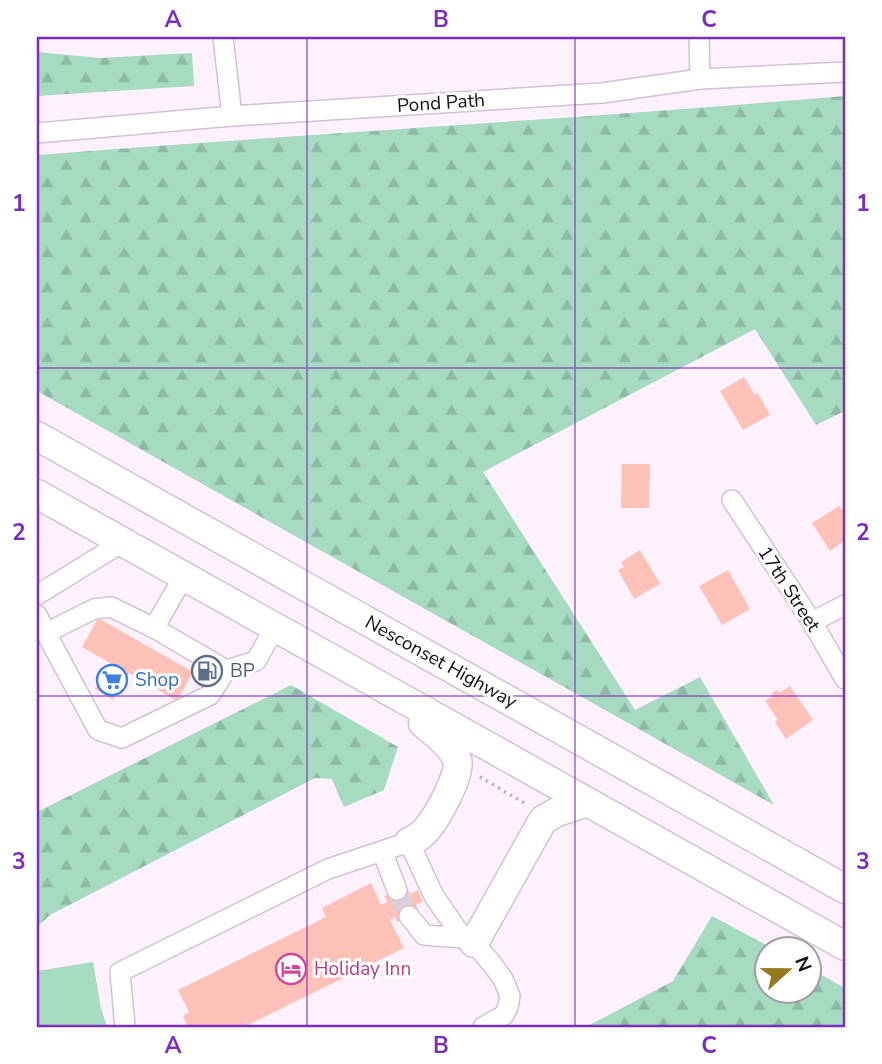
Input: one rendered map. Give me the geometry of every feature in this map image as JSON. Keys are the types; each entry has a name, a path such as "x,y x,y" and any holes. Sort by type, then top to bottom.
{"highway":[{"name":"Nesconset Highway","path":"37,436 845,889"},
{"path":"37,494 845,946"},
{"path":"384,688 450,747 458,766 454,782 430,824 419,837 409,842"},
{"path":"469,941 543,820 588,802"}],"street":[{"path":"223,37 232,117"},
{"path":"699,37 700,79"},
{"name":"Pond Path","path":"37,132 602,93 700,79 845,72"},
{"name":"17th Street","path":"732,500 845,679"},
{"path":"37,595 123,542"},
{"path":"154,628 184,576"},
{"path":"811,622 845,605"},
{"path":"226,670 154,628 111,607 41,624 98,730 122,738 210,695 226,670 256,661 275,627"},
{"path":"125,1027 120,972 328,870 409,842 434,896 469,941 498,971 510,996 504,1015 483,1027"},
{"path":"382,851 397,890"},
{"path":"410,916 424,935 469,941"}],"path":[{"path":"480,777 526,804"}],"green space":[{"path":"37,52 100,58 192,53 194,86 37,96"},
{"path":"845,96 845,411 816,425 755,329 483,472 635,710 700,677 774,805 37,391 37,155"},
{"path":"291,685 398,747 384,790 344,807 332,779 315,778 50,915 37,927 37,812"},
{"path":"712,916 752,937 752,1004 822,1004 822,975 845,988 845,1027 586,1027 673,981"},
{"path":"93,962 107,1027 37,1027 37,971"}],"building":[{"path":"744,377 755,395 758,393 770,415 743,430 720,391"},
{"path":"622,464 650,464 649,508 621,508"},
{"path":"839,506 841,509 845,506 845,540 830,551 812,523"},
{"path":"640,550 660,584 634,599 618,570 624,567 621,562"},
{"path":"728,570 750,609 722,625 699,586"},
{"path":"98,618 193,672 177,701 129,673 113,700 95,689 110,663 82,647"},
{"path":"790,686 813,720 786,739 775,722 778,720 765,701 777,690 779,693"},
{"name":"Holiday Inn","path":"371,883 381,905 387,902 384,896 406,885 410,894 418,890 423,901 416,905 419,912 397,922 395,917 390,920 404,948 244,1027 188,1027 183,1016 189,1012 178,990 326,917 322,908"}],"tunnel":[{"path":"397,890 409,916"}],"place":[{"name":"BP","path":"207,671"},
{"name":"Shop","path":"112,680"},
{"name":"Holiday Inn","path":"291,969"}]}
